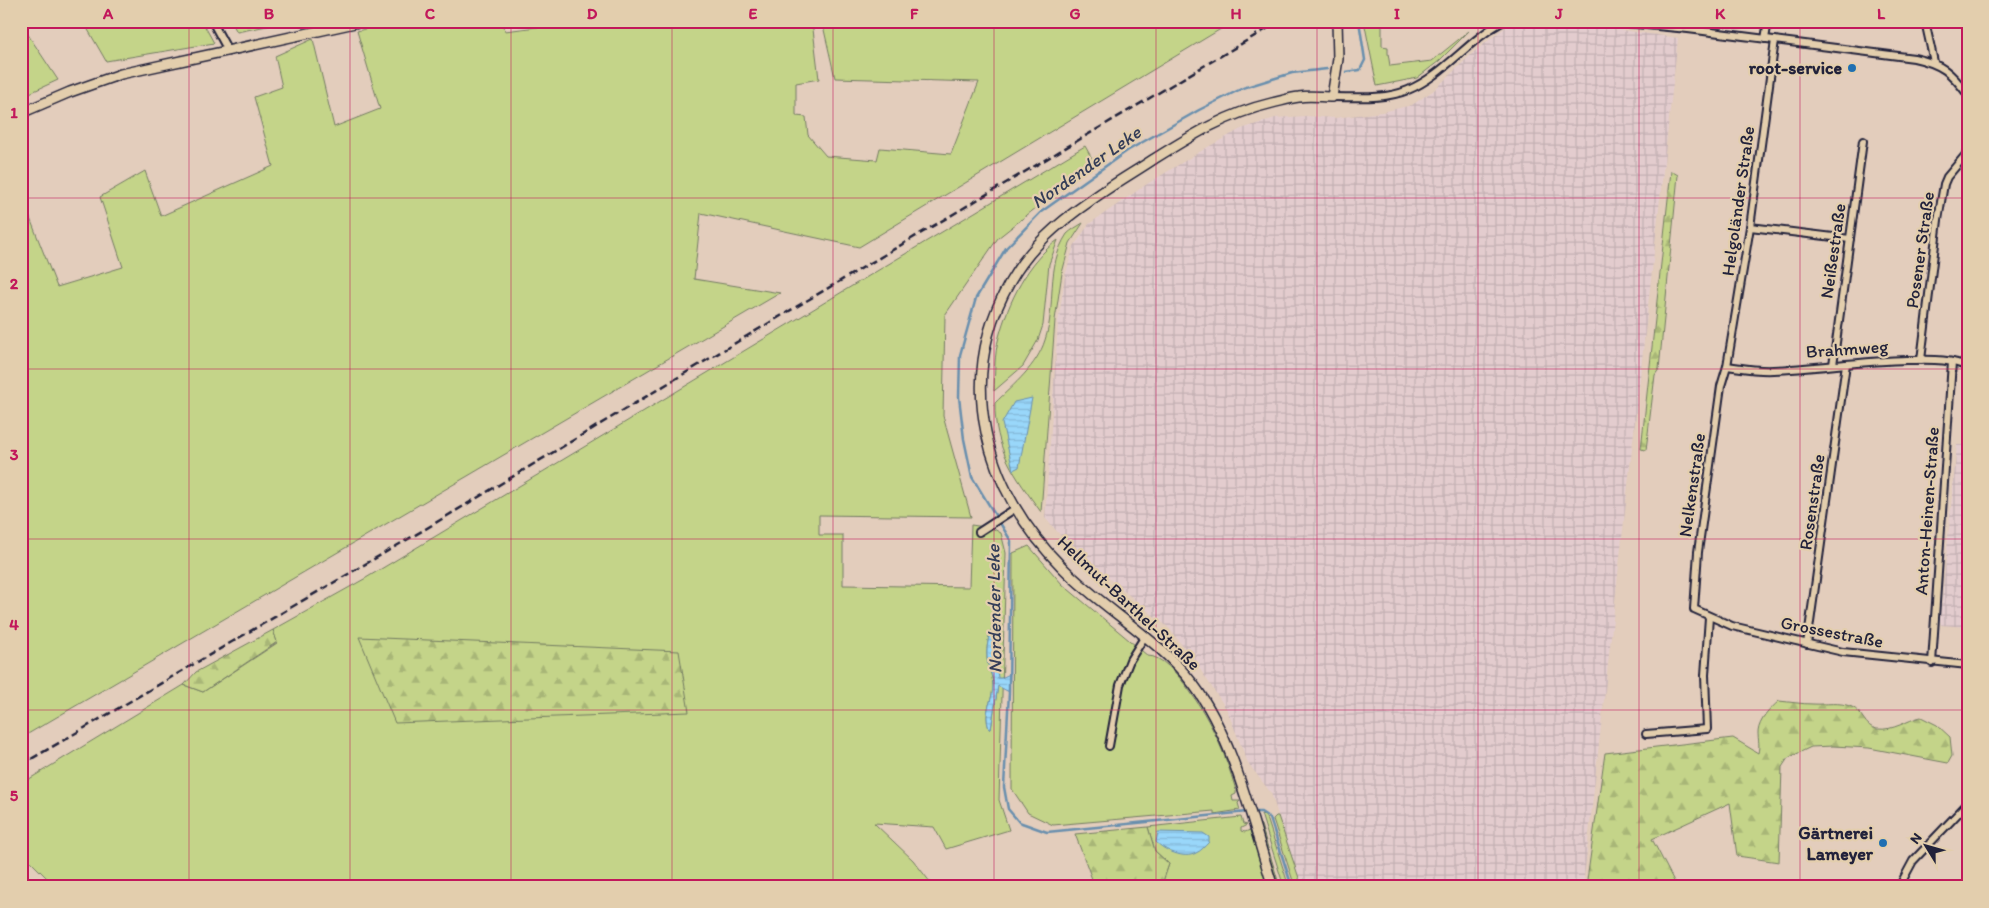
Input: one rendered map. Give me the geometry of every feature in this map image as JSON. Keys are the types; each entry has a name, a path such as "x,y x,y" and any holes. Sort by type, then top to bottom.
{"street":[{"path":"212,21 225,45 226,52"},
{"path":"21,113 70,92 120,74 364,21"},
{"path":"1337,21 1338,60 1332,96 1378,97 1408,90 1434,75 1491,28 1504,21"},
{"path":"1605,21 1688,28 1934,62 1950,73 1968,95"},
{"path":"1766,39 1768,21"},
{"path":"1925,21 1934,62"},
{"name":"Helgoländer Straße","path":"1727,366 1750,228 1775,40"},
{"name":"Hellmut-Barthel-Straße","path":"1273,887 1227,747 1194,685 1178,666 1145,636 1077,582 1060,566 1025,523 1002,485 992,459 982,415 981,380 990,328 1010,281 1025,260 1060,222 1097,195 1206,126 1236,113 1265,104 1298,97 1332,96"},
{"name":"Neißestraße","path":"1833,365 1864,142"},
{"name":"Posener Straße","path":"1921,360 1944,184 1947,177 1968,152"},
{"path":"1750,228 1850,239"},
{"name":"Brahmweg","path":"1727,366 1763,370 1921,360 1952,362 1968,367"},
{"name":"Anton-Heinen-Straße","path":"1932,662 1952,362"},
{"name":"Rosenstraße","path":"1808,644 1846,364"},
{"name":"Nelkenstraße","path":"1694,609 1698,552 1720,386 1727,366"},
{"path":"979,532 1016,508"},
{"name":"Grossestraße","path":"1694,609 1732,626 1861,655 1968,665"},
{"path":"1646,734 1707,729 1705,675 1709,617"},
{"path":"1109,746 1120,685 1130,660 1145,636"},
{"path":"1898,887 1913,861 1968,803"}],"shaded area":[{"path":"1530,21 1557,21 1678,38 1583,887 1302,887 1271,793 1248,763 1227,710 1198,666 1169,628 1072,548 1045,518 1058,323 1065,276 1074,246 1089,224 1147,184 1206,148 1241,129 1275,118 1306,116 1335,118 1382,112 1412,105 1434,90 1475,51 1507,26"},
{"path":"1957,445 1968,445 1968,627 1941,625 1940,620"}],"green space":[{"path":"83,21 202,21 214,43 106,61"},
{"path":"231,21 292,21 237,32"},
{"path":"396,21 503,21 505,31 585,21 812,21 819,79 796,83 796,116 806,117 808,135 826,156 877,160 880,148 951,154 979,82 835,78 822,21 1234,21 859,247 701,213 694,279 780,293 21,738 21,205 24,203 57,287 123,267 100,197 145,171 161,216 273,166 254,97 282,87 275,56 313,39 334,127 380,109 357,31"},
{"path":"1364,21 1382,21 1382,46 1388,47 1390,66 1432,61 1469,31 1439,61 1417,78 1377,86"},
{"path":"21,24 58,80 21,97"},
{"path":"1085,146 1094,162 998,238 945,315 943,416 971,517 819,515 819,535 843,535 843,585 969,587 971,525 992,528 1001,533 1006,553 999,800 1009,830 946,849 934,827 874,823 913,860 934,887 56,887 21,852 21,784 184,685 203,692 277,643 273,630 366,578","holes":["998,620 997,692 991,729 989,729 987,712 993,687 987,659 987,647 992,629"]},
{"path":"1671,171 1678,175 1659,369 1655,375 1646,450 1641,449"},
{"path":"1083,223 1070,243 1062,273 1055,320 1041,512 1015,474 1002,448 998,434 995,403 1031,366 1041,349 1048,327 1054,273 1060,247 1067,234"},
{"path":"1058,240 1049,264 1043,325 1038,340 1023,366 994,391 997,344 1008,310 1021,284 1037,259"},
{"path":"1029,546 1062,584 1148,656 1158,659 1169,666 1180,678 1190,691 1214,733 1236,790 1236,794 1232,796 1233,801 1240,801 1238,803 1240,810 1214,814 1214,811 1053,825 1028,813 1012,789 1013,553"},
{"path":"273,630 277,642 203,692 184,685 196,672"},
{"path":"359,637 679,651 689,712 395,723"},
{"path":"1779,701 1847,705 1856,709 1869,725 1877,729 1895,727 1921,717 1937,725 1950,737 1952,756 1948,763 1869,748 1811,747 1788,758 1782,767 1779,862 1737,856 1730,803 1652,839 1677,887 1586,887 1605,753 1733,738 1758,753 1760,723"},
{"path":"1261,814 1268,821 1289,887 1284,887"},
{"path":"1278,816 1302,887 1295,887 1273,819"},
{"path":"1241,817 1243,824 1247,825 1241,828 1241,831 1250,830 1268,887 1161,887 1169,864 1155,851 1148,827"},
{"path":"1260,824 1280,887 1278,887 1259,826"},
{"path":"1148,827 1155,851 1169,864 1161,887 1095,887 1075,834"}],"water":[{"path":"1032,398 1019,467 1013,470 1002,423 1014,402"},
{"path":"999,619 996,661 998,678 1010,674 1009,692 998,686 991,729 989,729 987,712 993,684 988,664 987,646 992,628"},
{"path":"1158,832 1203,833 1209,837 1209,842 1196,853 1180,855 1169,851 1156,842"}],"waterway":[{"name":"Nordender Leke","path":"1346,72 1360,70 1365,60 1359,21"},
{"name":"Nordender Leke","path":"1247,812 1047,832 1019,822 1008,809 1004,787 1009,692 1011,541 972,477 964,439 959,397 960,355 976,298 1006,248 1041,212 1127,151 1199,110 1243,88 1292,73 1327,69"},
{"name":"Nordender Leke","path":"1253,812 1261,812 1270,818 1292,887"}],"railway":[{"path":"21,765 422,531 747,336 1280,21"}],"place":[{"name":"root-service","path":"1852,68"},
{"name":"Gärtnerei Lameyer","path":"1883,843"}]}
